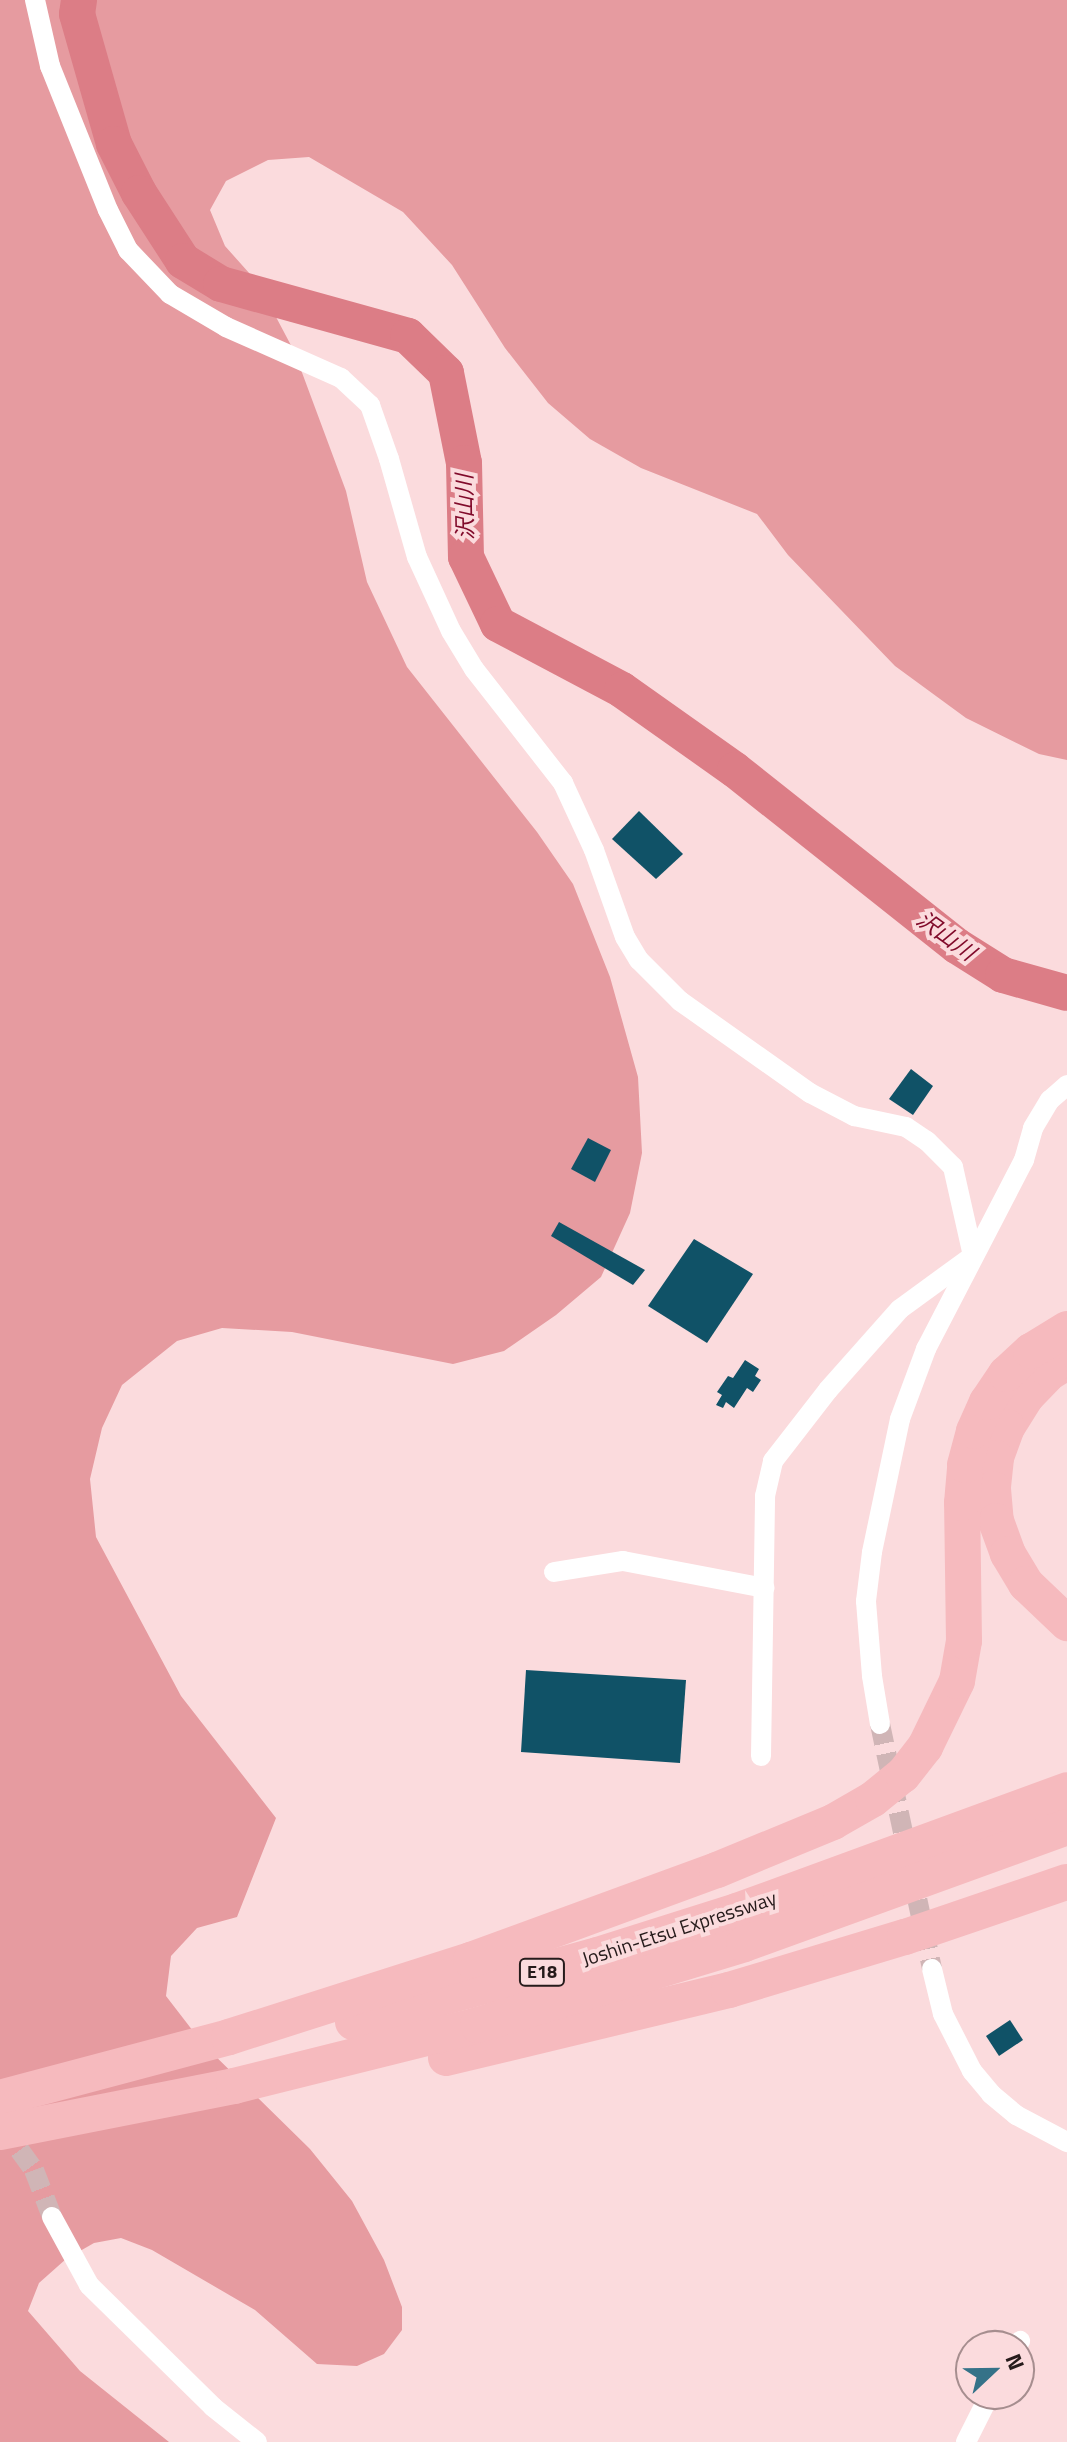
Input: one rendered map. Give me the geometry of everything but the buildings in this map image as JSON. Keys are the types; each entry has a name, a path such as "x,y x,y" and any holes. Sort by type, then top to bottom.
{"highway":[{"path":"0,2098 229,2037 471,1960 717,1870 833,1822 873,1799 903,1775 925,1747 957,1681 964,1641 962,1503 965,1465 974,1431 1006,1374 1031,1351 1067,1329"},
{"path":"1067,1362 1049,1373 1026,1397 1007,1427 996,1458 993,1489 996,1521 1008,1554 1026,1584 1067,1623"},
{"name":"Joshin-Etsu Expressway","path":"0,2098 222,2053 496,1985 737,1911 1067,1790"},
{"name":"Joshin-Etsu Expressway","path":"0,2133 234,2086 493,2021 758,1939 1067,1827"},
{"path":"0,2133 63,2129 203,2106 460,2055 648,2011 844,1956 1067,1882"}],"street":[{"path":"35,0 50,66 108,210 128,250 170,294 226,327 341,378 370,405 417,557 451,631 474,669 563,783 594,850 625,937 639,960 680,1001 810,1093 854,1116 906,1127 927,1141 953,1167 973,1256"},
{"path":"880,1724 867,1637 866,1601 872,1552 900,1419 926,1349 1024,1160 1033,1128 1050,1100 1067,1085"},
{"path":"761,1756 765,1496 773,1461 828,1390 900,1309 973,1256"},
{"path":"554,1572 623,1561 764,1588"},
{"path":"932,1969 943,2014 972,2071 991,2094 1016,2115 1067,2142"},
{"path":"52,2217 89,2285 213,2407 257,2442"},
{"path":"966,2442 982,2410"}],"shaded area":[{"path":"0,0 1067,0 1067,760 1039,754 966,718 895,666 788,555 757,514 641,468 590,439 548,403 505,348 452,265 403,212 309,157 268,160 226,181 210,210 225,246 258,283 294,351 346,491 367,582 407,667 537,832 573,884 610,977 638,1077 642,1153 630,1213 601,1277 556,1315 504,1351 453,1364 292,1332 222,1328 177,1341 122,1385 102,1428 90,1479 96,1537 181,1696 276,1818 237,1917 197,1928 171,1956 166,1996 203,2044 310,2149 352,2201 384,2260 402,2307 402,2330 384,2354 357,2366 317,2364 255,2310 152,2250 121,2238 94,2243 66,2259 39,2283 28,2311 80,2371 169,2442 0,2442"}],"waterway":[{"name":"沢山川","path":"79,0 77,14 114,144 139,193 183,261 221,284 408,336 446,373 464,463 466,557 498,624 622,690 735,770 957,946 1003,975 1067,993"}],"tunnel":[{"path":"880,1724 932,1969"},
{"path":"2,2126 34,2170 52,2217"}]}
